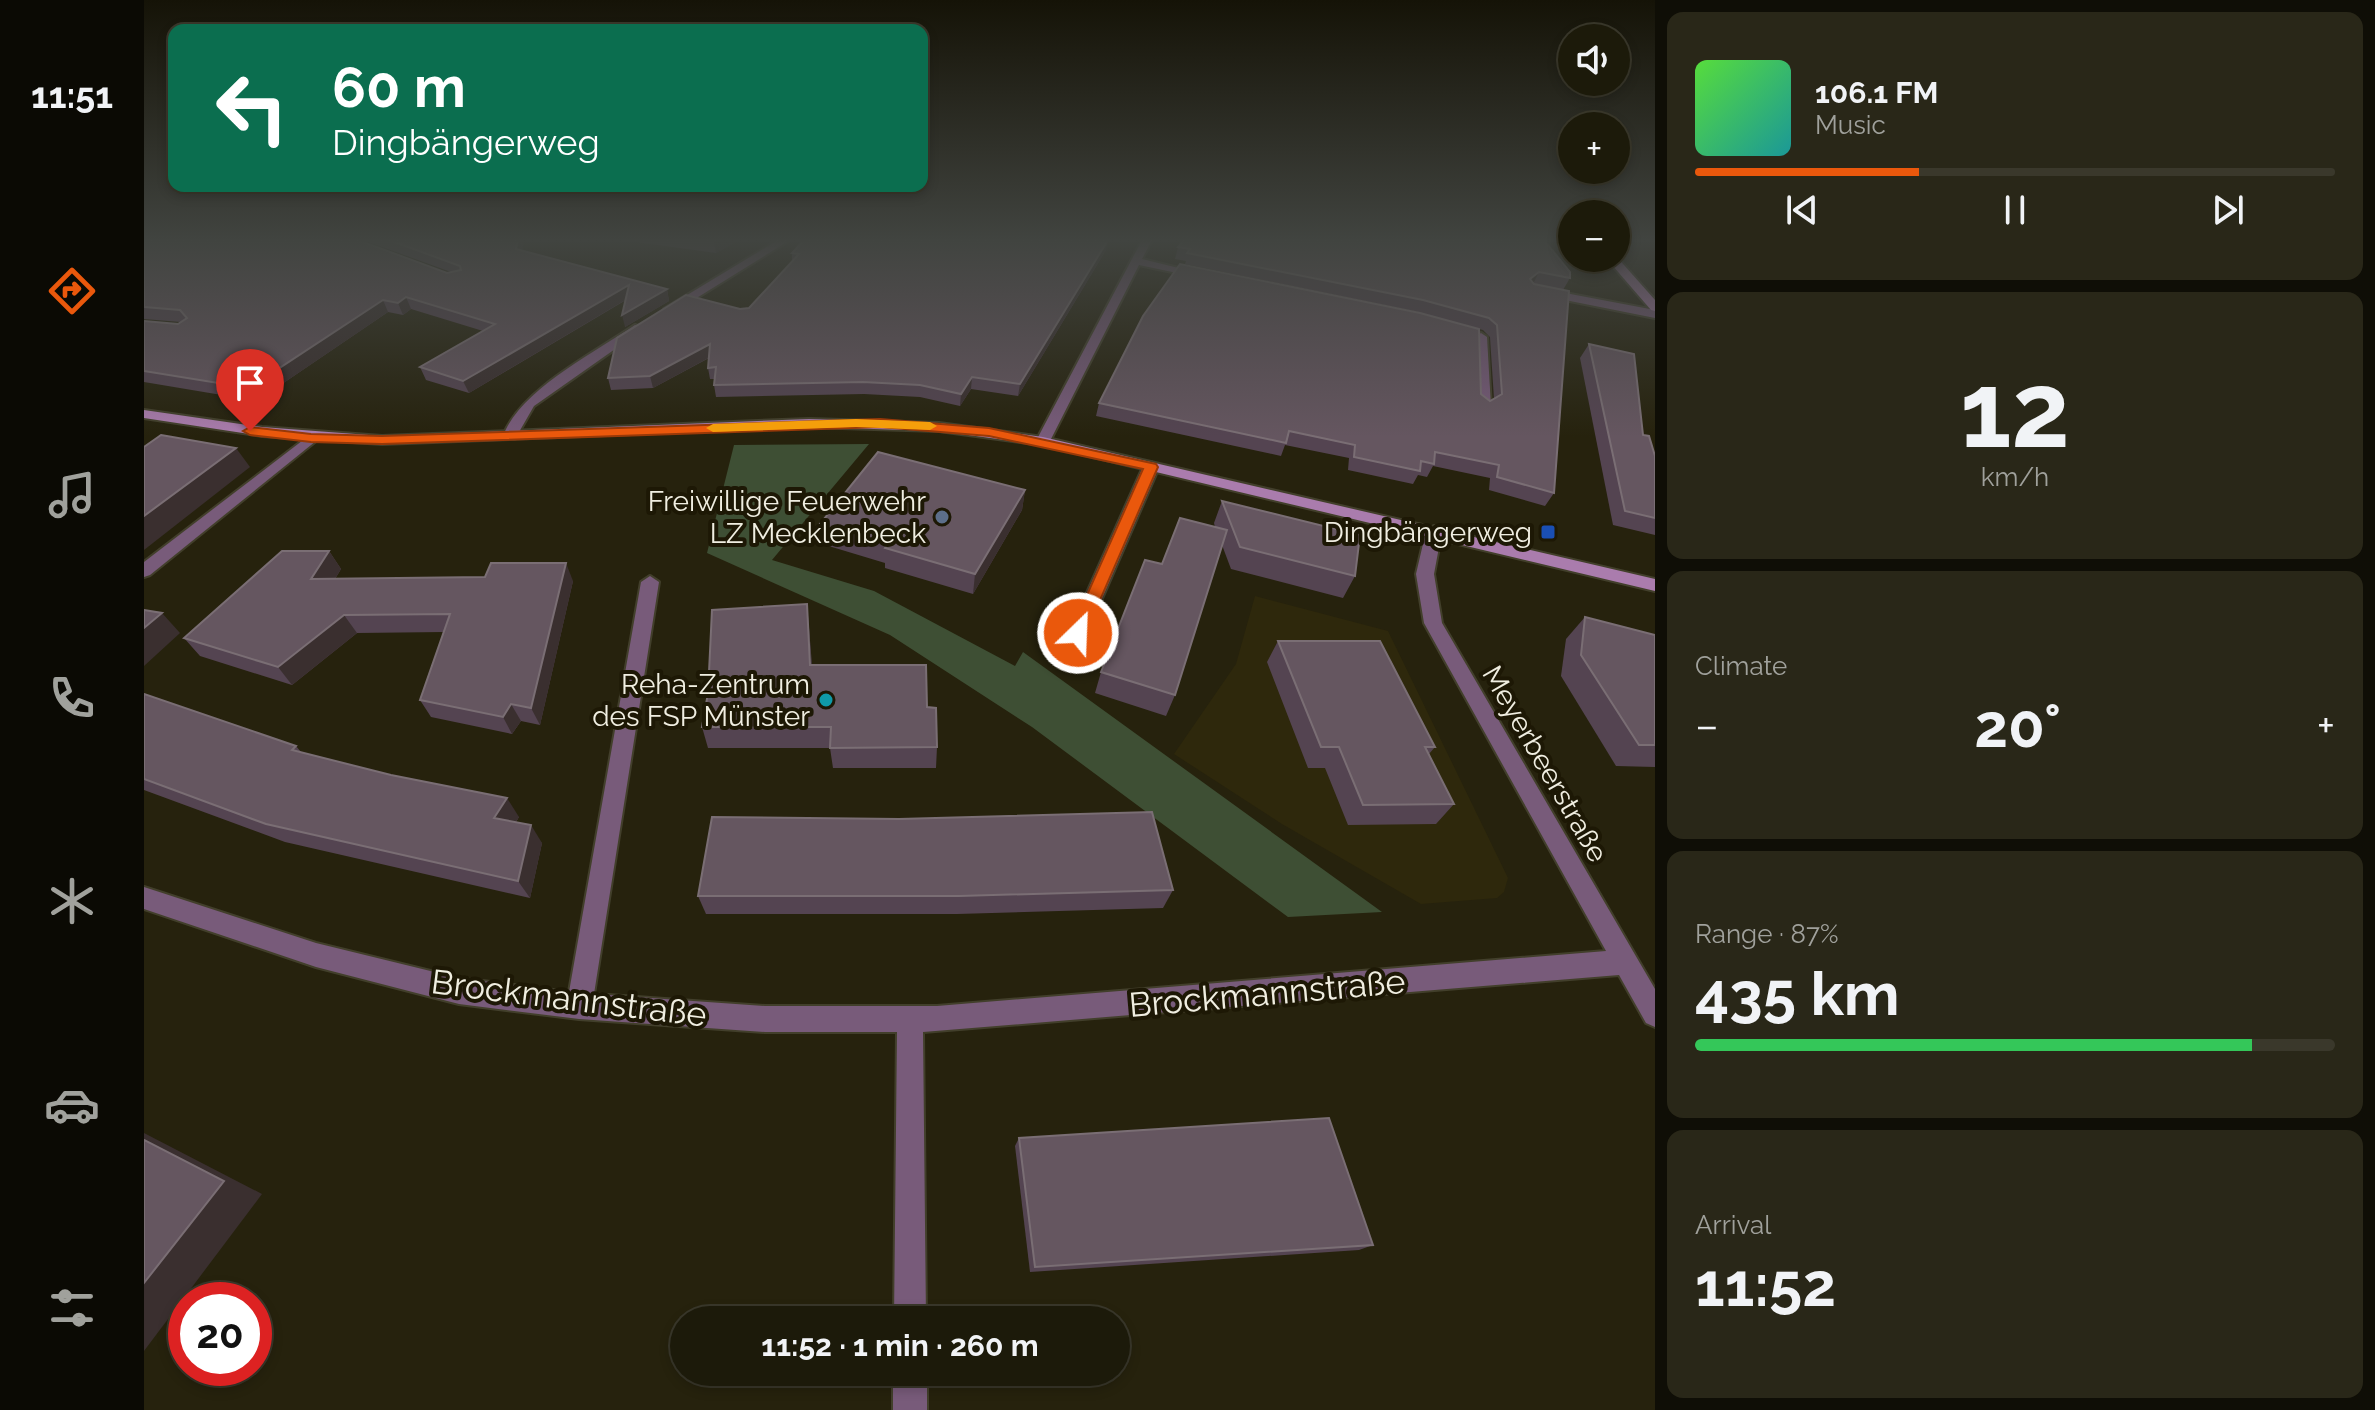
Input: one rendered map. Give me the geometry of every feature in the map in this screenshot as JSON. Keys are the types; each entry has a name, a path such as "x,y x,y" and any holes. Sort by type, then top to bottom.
{"street":[{"path":"510,436 515,422 529,403 630,333 675,306"},
{"path":"1043,441 1111,306"},
{"path":"1611,306 1655,314"},
{"path":"1474,335 1484,407"},
{"path":"144,414 311,438 382,440 880,423 989,432 1043,441 1655,585"},
{"path":"144,571 311,438"},
{"path":"1078,633 1151,467"},
{"name":"Meyerbeerstraße","path":"1434,531 1425,574 1433,623 1655,1014"},
{"path":"579,1006 650,582"},
{"name":"Brockmannstraße","path":"144,898 316,955 459,991 579,1006 765,1019 910,1019 1296,991 1625,962"},
{"path":"910,1019 910,1306"},
{"path":"910,1386 910,1410"}],"shaded area":[{"path":"1255,596 1388,631 1508,878 1504,892 1497,898 1421,904 1282,824 1174,754 1236,664"}],"green space":[{"path":"869,444 772,560 874,591 1015,666 1023,652 1382,912 1288,917 1032,727 890,635 707,553 734,445"}],"building":[{"path":"374,306 249,388 144,371 144,321 178,324 187,318 180,310 144,307"},
{"path":"435,306 593,306 463,381 420,367 495,324"},
{"path":"624,306 638,306 622,315"},
{"path":"669,306 1068,306 1020,384 972,377 961,394 920,385 863,382 714,385 716,367 708,368 710,344 650,376 608,378 617,338"},
{"path":"1150,306 1385,306 1479,329 1481,394 1490,401 1502,394 1497,325 1489,318 1444,306 1568,306 1554,493 1497,477 1499,465 1435,452 1434,464 1421,461 1420,471 1354,457 1355,445 1289,431 1286,443 1099,403"},
{"path":"1589,344 1634,354 1643,435 1649,436 1655,456 1655,518 1625,511"},
{"path":"161,435 236,448 144,516 144,447"},
{"path":"878,452 1025,490 975,574 885,548 888,544 820,524"},
{"path":"1222,501 1360,535 1355,576 1240,547"},
{"path":"1180,518 1227,530 1175,695 1101,672 1145,560 1162,564"},
{"path":"282,551 329,551 311,579 485,577 491,563 566,563 531,708 511,704 503,717 420,700 450,614 344,615 278,667 184,638"},
{"name":"Reha-Zentrum des FSP Münster","path":"807,604 810,665 926,665 927,707 936,708 937,747 830,748 831,727 702,727 708,693 712,610"},
{"path":"144,610 162,613 144,628"},
{"path":"1585,617 1655,635 1655,745 1639,745 1581,655"},
{"path":"1278,641 1380,641 1435,747 1425,747 1454,804 1363,805 1339,747 1321,747"},
{"path":"144,694 296,746 292,750 391,775 507,798 494,818 531,825 518,881 266,824 144,779"},
{"path":"1152,812 1173,890 959,896 698,896 712,817 899,819"},
{"path":"1329,1118 1373,1245 1035,1267 1019,1138"},
{"path":"144,1140 224,1181 144,1283"}],"slow traffic":[{"path":"713,428 809,423 930,426"}],"place":[{"name":"Freiwillige Feuerwehr LZ Mecklenbeck","path":"942,517"},
{"name":"Dingbängerweg","path":"1548,532"},
{"name":"Reha-Zentrum des FSP Münster","path":"826,700"}],"route":[{"path":"250,431 311,438 382,440 809,423 880,423 989,432 1043,441 1151,467 1078,633"}]}
